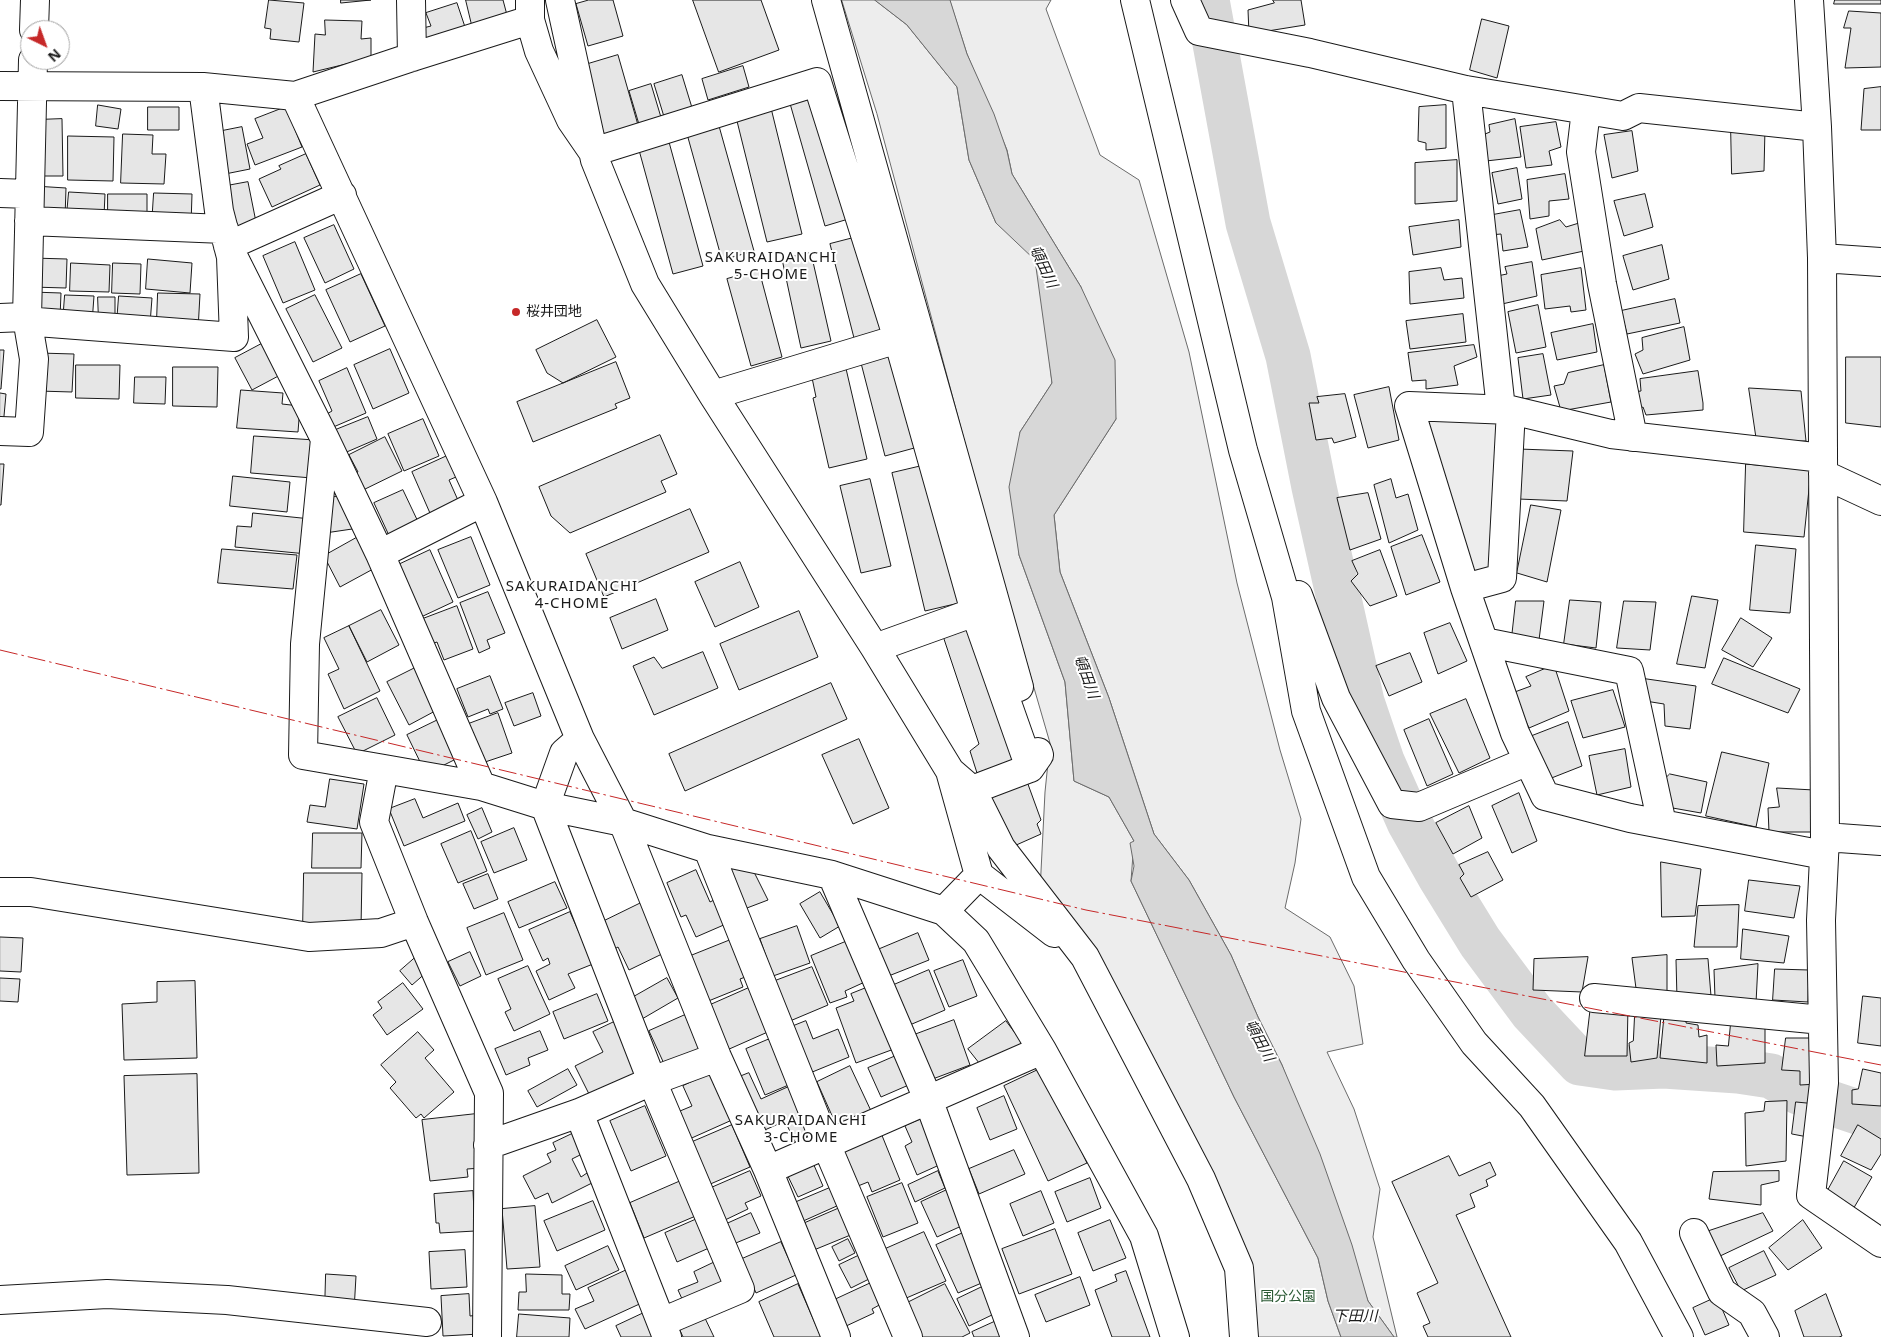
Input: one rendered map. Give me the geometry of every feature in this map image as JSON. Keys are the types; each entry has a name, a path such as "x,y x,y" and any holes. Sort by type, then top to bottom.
{"street":[{"path":"34,20 35,0"},
{"path":"411,0 412,57"},
{"path":"560,0 593,152 645,284 713,395 876,648 950,771 979,875 1085,957"},
{"path":"826,0 1038,755 1030,768 972,790"},
{"path":"1135,0 1243,450 1286,597 1306,711 1366,877 1416,960 1474,1043 1532,1106 1628,1242 1679,1337"},
{"path":"1185,0 1199,31 1310,52 1466,90 1623,116 1639,108 1817,127"},
{"path":"1809,0 1817,127 1822,258 1825,846 1821,920 1824,1084 1811,1195 1881,1243"},
{"path":"0,86 32,73 295,96 412,57 530,10 539,51 567,111 593,152"},
{"path":"0,431 29,432 34,359 13,318 29,222 32,73"},
{"path":"593,152 817,82 898,339 975,612 1030,768"},
{"path":"13,318 37,322 234,336 231,257 219,211 203,88"},
{"path":"1465,588 1502,578 1506,410 1466,90"},
{"path":"295,96 483,502 580,739 623,822 717,1057 768,1170 836,1337"},
{"path":"1586,110 1581,152 1602,284 1633,437"},
{"path":"0,193 29,194"},
{"path":"29,222 226,237 342,195"},
{"path":"226,237 380,554 481,786"},
{"path":"1822,258 1881,262"},
{"path":"713,395 898,339"},
{"path":"1881,501 1823,466 1611,434 1506,410 1409,406 1465,588 1515,733 1545,796 1630,818 1662,824 1825,846 1881,841"},
{"path":"325,439 305,644 303,754 481,786 544,806 623,822 708,849 832,875 944,911 976,941 1042,1050 1144,1236 1175,1337"},
{"path":"380,554 483,502"},
{"path":"1273,552 1292,577 1336,698 1392,804 1419,807 1528,761"},
{"path":"876,648 975,612"},
{"path":"1484,642 1629,671 1662,824"},
{"path":"579,1113 665,1330 740,1290 652,1081 544,806 564,753 580,739"},
{"path":"384,769 374,822 414,922 489,1093 487,1337"},
{"path":"950,771 972,790 1001,848 1085,957 1201,1179 1239,1268 1244,1337"},
{"path":"708,849 826,1144 908,1337"},
{"path":"832,875 928,1099 1015,1337"},
{"path":"944,911 979,875"},
{"path":"0,892 31,892 309,937 381,933 414,922"},
{"path":"1594,998 1822,1020"},
{"path":"768,1170 1042,1050"},
{"path":"488,1145 579,1113 652,1081 717,1057"},
{"path":"1694,1233 1722,1292 1752,1313 1765,1337"},
{"path":"0,1300 107,1294 154,1296 227,1300 427,1322"}],"shaded area":[{"path":"842,0 875,0 907,25 957,87 969,160 996,223 1039,260 1052,383 1020,432 1019,555 1065,682 1074,781 1109,797 1134,841 1131,881 1234,1097 1318,1258 1328,1301 1341,1337 1252,1337 1248,1275 1040,891 1045,792 1050,743 989,533 877,114"},
{"path":"950,0 1051,0 1046,9 1100,155 1139,180 1189,352 1237,583 1280,750 1301,819 1295,863 1285,908 1330,937 1354,986 1363,1044 1327,1052 1354,1109 1380,1189 1373,1237 1397,1337 1394,1337 1368,1301 1282,1065 1258,1017 1231,955 1189,880 1154,834 1109,698 1060,572 1054,515 1116,419 1081,287 1012,174 1007,150 967,54"},
{"path":"1418,415 1504,417 1492,570 1468,578"}],"water":[{"path":"875,0 950,0 967,54 994,114 1007,151 1012,174 1081,287 1115,360 1116,419 1054,515 1060,572 1109,698 1154,834 1189,880 1231,955 1258,1017 1282,1065 1320,1154 1352,1245 1368,1301 1394,1337 1341,1337 1328,1301 1318,1258 1234,1097 1131,881 1134,866 1130,843 1134,841 1109,797 1074,781 1065,682 1019,555 1009,487 1020,432 1052,383 1035,260 996,223 969,160 957,87 907,25"}],"building":[{"path":"269,0 304,3 299,42 270,39 271,29 265,28"},
{"path":"341,0 371,0 341,3"},
{"path":"466,0 503,0 507,15 472,25"},
{"path":"589,0 613,0 623,36 588,46 576,4"},
{"path":"693,0 761,0 779,50 719,72"},
{"path":"1273,0 1301,0 1305,25 1249,34 1248,10 1274,3"},
{"path":"1835,0 1881,0 1881,4 1834,4"},
{"path":"457,3 466,30 425,45 419,29 431,26 426,13"},
{"path":"1849,11 1881,13 1881,67 1845,68 1851,28 1844,28"},
{"path":"1482,19 1509,26 1497,78 1470,70"},
{"path":"325,20 362,21 361,39 371,38 371,58 313,72 315,34 325,35"},
{"path":"618,55 640,132 599,144 578,67"},
{"path":"743,66 749,87 708,100 702,79"},
{"path":"682,75 693,111 665,120 654,84"},
{"path":"651,84 663,124 641,131 629,91"},
{"path":"1881,87 1881,130 1861,130 1864,89"},
{"path":"820,92 855,217 825,226 789,100"},
{"path":"98,105 121,109 118,129 96,126"},
{"path":"1446,105 1446,148 1426,150 1426,143 1418,141 1419,107"},
{"path":"148,107 179,107 179,130 148,130"},
{"path":"286,107 302,147 255,165 247,144 263,138 255,119"},
{"path":"771,108 802,234 767,242 736,117"},
{"path":"62,119 63,176 36,176 36,120"},
{"path":"1515,119 1521,157 1486,161 1485,134 1490,132 1489,125"},
{"path":"1556,122 1561,147 1549,151 1552,165 1526,168 1520,127"},
{"path":"719,126 754,251 722,260 687,134"},
{"path":"242,127 250,169 220,175 212,133"},
{"path":"1731,127 1765,128 1764,171 1732,174"},
{"path":"1632,131 1638,171 1612,178 1604,135"},
{"path":"123,134 153,135 152,154 166,154 164,184 121,183"},
{"path":"68,136 114,137 113,181 68,180"},
{"path":"669,142 703,266 673,274 639,150"},
{"path":"306,154 320,185 272,207 259,179 281,169 279,166"},
{"path":"1457,160 1457,201 1415,204 1415,163"},
{"path":"1517,168 1522,199 1498,204 1492,173"},
{"path":"1565,174 1569,199 1549,201 1549,216 1530,219 1527,180"},
{"path":"248,182 256,222 230,228 221,187"},
{"path":"34,186 66,188 65,218 33,217"},
{"path":"69,192 105,194 104,216 67,214"},
{"path":"154,193 192,194 191,225 152,224"},
{"path":"108,194 147,194 147,221 108,220"},
{"path":"1645,194 1653,227 1624,236 1614,201"},
{"path":"1520,210 1528,247 1503,251 1501,234 1490,235 1487,216"},
{"path":"1459,220 1461,247 1413,255 1409,227"},
{"path":"1560,220 1566,227 1579,223 1584,251 1542,260 1536,229"},
{"path":"334,225 354,269 325,283 304,238"},
{"path":"861,236 886,330 854,338 830,244"},
{"path":"295,242 315,290 283,303 263,256"},
{"path":"1662,245 1669,279 1633,290 1623,256"},
{"path":"811,253 831,341 801,348 782,259"},
{"path":"32,258 67,259 66,288 31,287"},
{"path":"148,259 192,263 190,293 146,289"},
{"path":"1532,262 1537,296 1502,304 1497,276 1507,274 1505,267"},
{"path":"71,263 110,265 109,292 70,291"},
{"path":"113,263 141,264 140,294 112,293"},
{"path":"1441,268 1444,280 1462,278 1464,298 1410,304 1409,272"},
{"path":"1581,268 1586,310 1571,312 1570,306 1545,309 1541,275"},
{"path":"759,270 782,357 751,366 727,279"},
{"path":"361,274 385,326 350,342 326,290"},
{"path":"32,292 61,293 60,318 31,317"},
{"path":"158,293 200,294 198,330 157,319"},
{"path":"65,295 94,296 92,323 63,322"},
{"path":"315,295 342,348 313,362 286,309"},
{"path":"119,296 152,298 150,324 117,322"},
{"path":"98,297 115,297 115,322 99,322"},
{"path":"1675,299 1680,323 1627,334 1621,311"},
{"path":"1538,305 1546,347 1516,353 1508,312"},
{"path":"1463,314 1466,342 1410,349 1406,321"},
{"path":"597,320 616,357 563,383 547,373 536,350"},
{"path":"1593,324 1597,352 1557,360 1551,333"},
{"path":"1684,327 1690,360 1643,374 1635,354 1643,350 1642,338"},
{"path":"267,341 284,373 252,390 235,358"},
{"path":"1474,345 1477,357 1454,366 1458,385 1426,389 1426,380 1412,381 1408,353"},
{"path":"390,349 409,393 373,409 354,365"},
{"path":"0,350 4,350 1,389 0,389"},
{"path":"39,353 74,354 72,392 38,391"},
{"path":"894,354 918,447 885,456 861,363"},
{"path":"1543,354 1551,395 1523,399 1518,358"},
{"path":"1846,357 1881,357 1881,427 1846,423"},
{"path":"844,360 867,459 829,468 813,398 816,397 810,368"},
{"path":"616,362 630,398 615,404 617,408 533,442 517,402"},
{"path":"76,365 120,365 119,399 76,398"},
{"path":"1604,365 1611,402 1561,411 1554,386 1564,384 1568,373"},
{"path":"173,367 218,367 217,407 173,406"},
{"path":"347,368 366,413 331,428 325,415 332,411 319,381"},
{"path":"1698,371 1703,410 1646,415 1643,407 1637,410 1633,392 1641,391 1640,379"},
{"path":"135,377 166,377 165,404 134,403"},
{"path":"1389,387 1399,440 1368,448 1354,395"},
{"path":"1749,388 1801,391 1806,441 1757,442"},
{"path":"241,390 283,393 282,404 300,406 298,432 237,428"},
{"path":"0,393 6,394 3,427 0,427"},
{"path":"1345,394 1356,437 1334,443 1332,438 1316,440 1309,403 1319,403 1317,397"},
{"path":"368,417 377,439 342,454 333,431"},
{"path":"423,419 439,456 404,471 388,434"},
{"path":"660,435 677,474 661,481 666,492 570,533 551,516 539,487"},
{"path":"254,436 315,440 312,478 251,473"},
{"path":"385,437 402,471 359,492 352,476 358,472 349,455"},
{"path":"1519,449 1573,451 1567,501 1518,499"},
{"path":"447,456 456,477 449,480 461,507 433,520 412,472"},
{"path":"0,464 4,464 1,505 0,505"},
{"path":"1746,464 1811,470 1804,537 1744,532"},
{"path":"926,465 959,603 925,611 892,473"},
{"path":"233,476 290,482 287,512 230,506"},
{"path":"870,479 891,566 861,573 840,486"},
{"path":"1391,479 1396,498 1408,494 1418,530 1389,543 1374,485"},
{"path":"403,490 421,528 392,542 374,503"},
{"path":"1368,493 1381,539 1350,550 1337,498"},
{"path":"344,495 359,528 325,533 325,499"},
{"path":"1531,505 1561,510 1547,582 1517,573"},
{"path":"690,509 709,552 604,597 586,554"},
{"path":"253,513 311,519 307,554 235,547 237,526 251,527"},
{"path":"1422,535 1440,582 1406,595 1391,547"},
{"path":"358,537 375,568 340,587 324,556"},
{"path":"471,537 490,585 458,598 438,550"},
{"path":"1756,545 1796,549 1790,613 1750,610"},
{"path":"222,549 297,555 293,589 218,583"},
{"path":"430,550 453,602 421,617 398,565"},
{"path":"1380,550 1397,596 1370,606 1351,581 1358,574 1352,561"},
{"path":"740,562 759,607 715,627 695,582"},
{"path":"488,592 505,633 487,640 490,648 479,653 460,603"},
{"path":"1692,596 1718,600 1705,668 1677,664"},
{"path":"656,599 668,630 622,649 610,618"},
{"path":"1570,600 1601,602 1596,648 1564,644"},
{"path":"1516,601 1544,601 1539,640 1512,637"},
{"path":"1624,601 1656,602 1650,650 1617,648"},
{"path":"457,606 473,649 444,660 437,642 429,645 420,620"},
{"path":"381,610 399,645 367,662 349,626"},
{"path":"799,611 818,657 739,690 720,644"},
{"path":"1741,618 1772,638 1753,667 1722,650"},
{"path":"1450,623 1467,661 1438,674 1424,633"},
{"path":"349,626 380,691 344,709 328,674 339,669 324,638"},
{"path":"972,626 1017,759 977,773 970,751 979,744 943,636"},
{"path":"703,652 718,688 654,715 633,666 654,657 662,668"},
{"path":"1410,653 1422,682 1389,696 1376,666"},
{"path":"1724,658 1800,689 1788,713 1712,684"},
{"path":"1554,665 1569,711 1529,728 1512,693 1531,686 1526,677"},
{"path":"415,668 437,710 409,725 387,682"},
{"path":"490,676 503,709 490,714 488,709 468,717 457,689"},
{"path":"1640,678 1696,686 1690,729 1665,726 1664,704 1639,700"},
{"path":"831,683 847,719 685,791 669,754"},
{"path":"1613,690 1625,727 1583,738 1571,701"},
{"path":"533,693 541,716 514,726 505,703"},
{"path":"377,698 395,735 357,754 338,717"},
{"path":"1466,699 1490,758 1459,773 1430,714"},
{"path":"498,713 512,753 479,764 463,726"},
{"path":"440,719 460,757 426,774 407,735"},
{"path":"1429,719 1453,774 1427,786 1404,730"},
{"path":"1568,722 1582,766 1549,779 1532,736"},
{"path":"859,739 889,808 853,824 822,755"},
{"path":"1625,749 1631,787 1597,795 1589,756"},
{"path":"1722,752 1769,763 1756,827 1706,816"},
{"path":"1670,774 1707,782 1701,813 1667,807 1659,785"},
{"path":"1025,776 1041,820 1037,824 1041,834 1014,846 986,791"},
{"path":"330,779 364,784 357,829 307,822 310,805 325,807"},
{"path":"1777,788 1814,790 1814,832 1769,832 1768,808 1779,807"},
{"path":"1519,793 1537,841 1512,853 1492,806"},
{"path":"415,799 423,818 458,803 465,821 404,846 389,809"},
{"path":"1469,806 1482,838 1453,854 1436,823"},
{"path":"482,808 492,832 478,839 467,815"},
{"path":"514,828 527,860 494,873 481,842"},
{"path":"471,831 487,871 458,883 441,844"},
{"path":"313,833 362,833 361,868 312,868"},
{"path":"1488,852 1503,880 1471,897 1460,878 1464,874 1459,865"},
{"path":"1661,862 1701,869 1695,916 1662,917"},
{"path":"733,867 754,872 768,900 739,911 726,873"},
{"path":"696,870 710,902 716,899 726,924 696,937 686,915 681,917 667,883"},
{"path":"304,873 362,873 361,928 303,928"},
{"path":"488,874 498,899 474,909 463,884"},
{"path":"1749,880 1800,886 1794,918 1745,911"},
{"path":"555,882 567,908 519,928 508,902"},
{"path":"820,892 840,926 820,938 800,904"},
{"path":"641,903 664,953 629,970 618,947 609,952 596,925"},
{"path":"1739,905 1737,947 1694,947 1698,906"},
{"path":"570,912 593,964 568,974 575,988 549,1000 536,971 550,964 548,958 543,961 529,930"},
{"path":"504,913 523,960 486,975 467,928"},
{"path":"797,926 810,963 773,976 760,939"},
{"path":"1743,929 1789,936 1784,963 1741,959"},
{"path":"918,933 929,960 886,977 875,951"},
{"path":"0,937 23,938 21,972 0,971"},
{"path":"733,939 748,976 740,979 743,987 706,1002 688,957"},
{"path":"850,940 867,981 845,991 847,997 830,1003 811,956"},
{"path":"470,952 481,976 460,986 448,962"},
{"path":"1667,955 1667,995 1637,996 1632,958"},
{"path":"416,957 428,971 412,985 400,971"},
{"path":"1588,957 1582,992 1533,990 1534,959"},
{"path":"1708,959 1711,996 1677,999 1676,960"},
{"path":"963,960 977,996 949,1007 934,971"},
{"path":"1758,964 1756,1003 1715,998 1714,970"},
{"path":"528,966 550,1014 514,1031 505,1012 511,1009 498,979"},
{"path":"812,967 828,1005 790,1021 775,981"},
{"path":"1775,969 1809,970 1808,1002 1773,1000"},
{"path":"929,970 945,1010 905,1027 889,987"},
{"path":"0,978 20,979 18,1002 0,1001"},
{"path":"667,978 678,998 642,1019 630,999"},
{"path":"195,981 197,1058 124,1060 122,1004 157,1002 157,982"},
{"path":"403,983 423,1009 387,1035 373,1015 382,1008 378,1002"},
{"path":"871,986 894,1049 856,1063 836,1008 854,1001 851,994"},
{"path":"751,987 770,1031 727,1050 708,1006"},
{"path":"597,994 608,1021 564,1039 553,1012"},
{"path":"1863,996 1881,998 1881,1046 1858,1043"},
{"path":"1591,1005 1628,1006 1627,1056 1585,1056"},
{"path":"1687,1014 1686,1023 1698,1025 1699,1037 1707,1035 1707,1063 1660,1058 1664,1016"},
{"path":"685,1015 701,1052 666,1068 649,1031"},
{"path":"1635,1015 1661,1016 1657,1058 1631,1062 1629,1043 1633,1041"},
{"path":"954,1020 970,1065 930,1080 914,1035"},
{"path":"806,1021 813,1039 838,1029 849,1057 805,1075 786,1029"},
{"path":"1006,1021 1025,1046 987,1073 968,1049"},
{"path":"614,1022 640,1074 591,1098 575,1066 603,1052 593,1032"},
{"path":"1731,1023 1765,1027 1765,1063 1717,1066 1716,1045 1728,1046"},
{"path":"540,1031 548,1050 528,1058 530,1065 506,1075 495,1049"},
{"path":"418,1032 434,1050 425,1058 454,1092 424,1118 421,1114 416,1118 390,1088 396,1082 381,1065"},
{"path":"772,1038 791,1084 765,1095 746,1049"},
{"path":"1786,1038 1815,1038 1818,1084 1800,1085 1800,1071 1782,1070"},
{"path":"898,1055 911,1084 881,1097 868,1068"},
{"path":"850,1066 872,1113 838,1129 817,1082"},
{"path":"1042,1068 1087,1163 1048,1181 1004,1086"},
{"path":"568,1069 577,1085 537,1107 528,1091"},
{"path":"1863,1069 1881,1073 1881,1106 1852,1104 1852,1090 1858,1089"},
{"path":"711,1073 732,1120 685,1141 677,1122 683,1120 680,1111 692,1106 683,1086"},
{"path":"749,1073 761,1099 794,1084 816,1132 795,1142 785,1121 758,1133 734,1079"},
{"path":"197,1074 199,1173 127,1175 124,1076"},
{"path":"1004,1096 1017,1129 990,1140 977,1108"},
{"path":"1787,1101 1786,1161 1746,1166 1745,1113 1764,1111 1765,1102"},
{"path":"1796,1102 1817,1104 1813,1138 1792,1134"},
{"path":"645,1106 666,1156 631,1171 610,1121"},
{"path":"476,1114 482,1168 467,1169 468,1177 430,1181 422,1120"},
{"path":"926,1117 946,1162 917,1175 905,1146 912,1142 905,1126"},
{"path":"732,1125 750,1167 708,1185 690,1143"},
{"path":"1858,1125 1881,1139 1881,1154 1871,1170 1841,1156"},
{"path":"574,1133 584,1153 572,1159 581,1177 587,1173 592,1183 552,1203 548,1193 535,1199 523,1176 551,1162 547,1154 556,1150 553,1143"},
{"path":"881,1133 900,1180 872,1192 868,1182 858,1186 840,1142"},
{"path":"1014,1150 1025,1174 979,1194 969,1169"},
{"path":"810,1156 823,1186 798,1197 784,1168"},
{"path":"1449,1156 1459,1176 1490,1162 1496,1175 1486,1180 1488,1186 1470,1194 1475,1207 1456,1215 1511,1337 1428,1337 1423,1326 1430,1323 1417,1293 1438,1283 1392,1182"},
{"path":"1844,1161 1872,1177 1852,1211 1827,1192"},
{"path":"750,1171 761,1196 745,1203 748,1209 725,1220 711,1188"},
{"path":"938,1171 945,1188 915,1202 908,1185"},
{"path":"1779,1171 1779,1181 1761,1185 1761,1205 1709,1199 1713,1172"},
{"path":"1090,1178 1101,1208 1067,1222 1055,1192"},
{"path":"683,1180 698,1215 644,1238 630,1203"},
{"path":"902,1183 918,1223 883,1237 867,1197"},
{"path":"832,1187 839,1205 801,1222 794,1203"},
{"path":"949,1189 966,1224 937,1237 921,1202"},
{"path":"473,1191 475,1231 440,1233 439,1223 436,1223 434,1194"},
{"path":"1041,1191 1054,1223 1023,1236 1010,1204"},
{"path":"593,1201 605,1230 557,1251 544,1221"},
{"path":"535,1206 540,1267 507,1269 502,1209"},
{"path":"842,1207 853,1234 809,1252 798,1226"},
{"path":"751,1213 760,1233 731,1245 722,1226"},
{"path":"1763,1213 1773,1231 1718,1257 1706,1232"},
{"path":"697,1219 709,1248 677,1262 665,1233"},
{"path":"1110,1220 1126,1258 1093,1271 1078,1233"},
{"path":"1803,1220 1822,1248 1788,1270 1769,1248"},
{"path":"972,1229 984,1282 958,1293 936,1245"},
{"path":"1055,1229 1072,1274 1019,1294 1002,1249"},
{"path":"924,1232 946,1281 904,1299 883,1250"},
{"path":"848,1239 855,1253 839,1261 832,1247"},
{"path":"781,1242 796,1275 756,1293 742,1259"},
{"path":"608,1246 619,1270 576,1290 565,1266"},
{"path":"465,1250 467,1287 431,1289 429,1252"},
{"path":"1764,1251 1776,1275 1741,1291 1729,1268"},
{"path":"862,1254 873,1277 851,1288 839,1265"},
{"path":"715,1262 728,1292 687,1310 678,1290 698,1282 694,1272"},
{"path":"631,1268 646,1301 585,1329 575,1309 594,1301 588,1288"},
{"path":"1126,1271 1150,1337 1112,1337 1095,1290 1117,1281 1115,1275"},
{"path":"326,1274 356,1276 354,1311 325,1310"},
{"path":"526,1274 562,1275 562,1294 570,1294 569,1310 518,1310 519,1292 526,1292"},
{"path":"1080,1277 1090,1305 1046,1322 1035,1295"},
{"path":"873,1282 883,1303 872,1309 874,1313 844,1327 832,1301"},
{"path":"798,1284 821,1337 774,1337 759,1302"},
{"path":"945,1284 970,1333 962,1337 922,1337 905,1304"},
{"path":"982,1287 994,1314 969,1326 957,1299"},
{"path":"469,1294 470,1316 479,1315 480,1334 443,1336 441,1296"},
{"path":"1826,1294 1842,1336 1804,1337 1795,1311"},
{"path":"1717,1297 1729,1325 1705,1335 1693,1308"},
{"path":"648,1311 655,1337 621,1337 616,1326"},
{"path":"519,1314 570,1318 569,1337 517,1337"},
{"path":"703,1314 714,1337 683,1337 678,1326"},
{"path":"1005,1317 1013,1337 974,1337 972,1332"}],"waterway":[{"path":"1207,0 1248,223 1288,356 1314,487 1362,702 1382,761 1409,822 1440,877 1480,942 1532,1012 1580,1063 1615,1068 1664,1066 1738,1071 1771,1076 1798,1092 1881,1120"}],"power":[{"path":"0,650 1086,910 1881,1065"}],"place":[{"name":"桜井団地","path":"516,312"}],"district":[{"name":"SAKURAIDANCHI 5-CHOME","path":"771,266"},
{"name":"SAKURAIDANCHI 4-CHOME","path":"572,596"},
{"name":"SAKURAIDANCHI 3-CHOME","path":"801,1130"}],"water label":[{"name":"頓田川","path":"1043,267"},
{"name":"頓田川","path":"1086,677"},
{"name":"頓田川","path":"1259,1041"},
{"name":"下田川","path":"1355,1317"}],"park label":[{"name":"国分公園","path":"1288,1297"}]}
